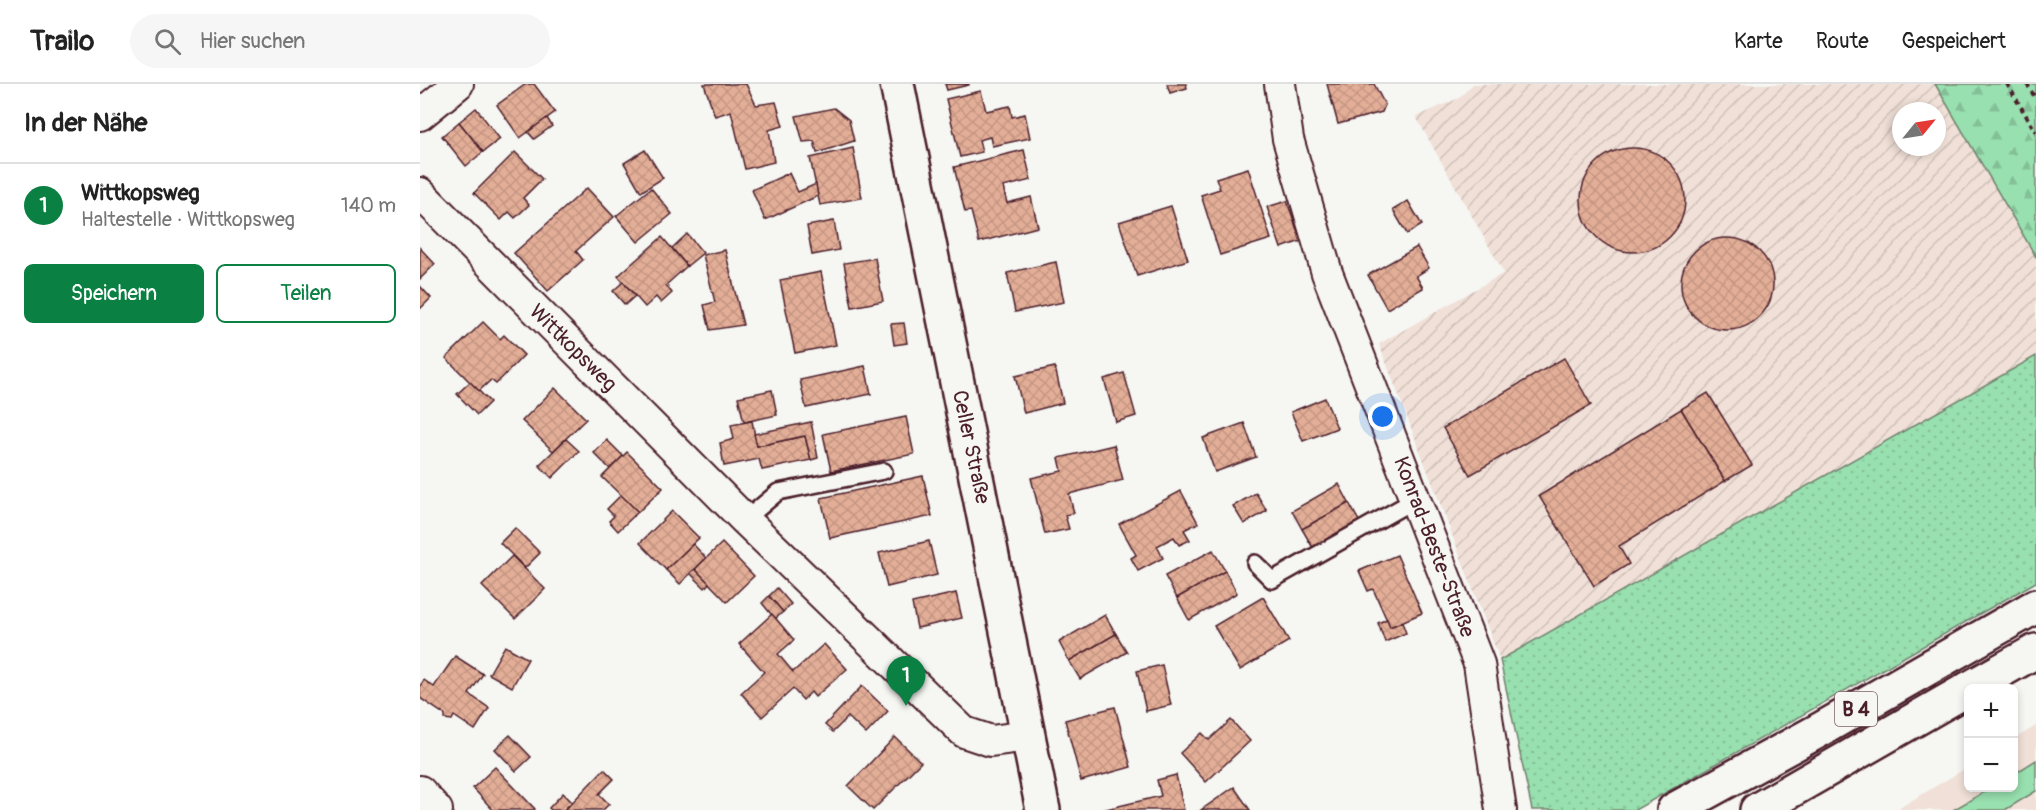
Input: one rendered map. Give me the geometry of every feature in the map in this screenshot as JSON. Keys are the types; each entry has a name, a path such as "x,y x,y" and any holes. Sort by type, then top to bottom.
{"main road":[{"name":"Celler Straße","path":"897,84 1043,810"},
{"name":"B 4","path":"1674,810 1818,732 2036,606"},
{"name":"B 4","path":"1978,684 2036,651"},
{"name":"B 4","path":"1756,810 1964,692"}],"street":[{"path":"420,115 458,84"},
{"name":"Konrad-Beste-Straße","path":"1280,84 1288,139 1325,264 1362,366 1479,664 1502,810"},
{"name":"Wittkopsweg","path":"420,193 746,520 964,732 991,741 1028,736"},
{"path":"420,792 437,810"}],"lane":[{"path":"746,520 778,492 884,471"},
{"path":"1256,563 1272,580 1416,499"}],"path":[{"path":"2007,84 2036,132"},
{"path":"2027,84 2036,99"}],"shaded area":[{"path":"1473,84 1935,84 1946,102 1892,102 1892,156 1946,156 1946,103 2036,257 2036,356 1500,660 1379,344 1504,273 1416,117 1459,98"},
{"path":"2036,726 2036,810 1896,810 1964,769 1964,792 2018,792 2018,737"}],"green space":[{"path":"1935,84 2036,84 2036,257 1946,102"},
{"path":"2036,356 2036,582 1635,810 1532,810 1500,660"},
{"path":"2036,760 2036,791 2005,810 1953,810 1984,792 2018,792 2018,771"}],"building":[{"path":"526,84 534,84 555,112 520,138 497,105"},
{"path":"704,84 746,84 756,105 776,102 783,126 769,130 774,162 745,169 731,111 715,116"},
{"path":"945,84 969,84 969,85 947,90"},
{"path":"1167,84 1186,84 1187,88 1170,93"},
{"path":"1327,84 1374,84 1385,105 1382,112 1338,124"},
{"path":"981,91 986,111 1010,106 1012,117 1025,114 1030,138 992,146 990,137 979,140 982,152 960,157 946,99"},
{"path":"476,108 500,139 483,152 459,122"},
{"path":"834,108 849,120 854,141 817,153 814,141 803,142 796,116"},
{"path":"547,118 552,126 534,139 528,132"},
{"path":"459,122 483,152 466,166 442,136"},
{"path":"853,148 862,198 820,205 810,158"},
{"path":"1633,148 1653,152 1670,163 1681,180 1685,200 1681,220 1670,237 1653,248 1633,252 1613,248 1596,237 1585,220 1581,200 1585,180 1596,163 1613,152"},
{"path":"645,150 663,178 641,192 624,163"},
{"path":"1024,150 1031,180 1003,187 1007,203 1031,197 1038,227 979,242 971,211 965,212 954,167"},
{"path":"515,152 542,179 523,198 529,205 515,218 509,212 501,220 474,193"},
{"path":"1248,168 1271,239 1220,255 1201,195 1220,189 1216,178"},
{"path":"789,173 798,192 816,184 818,196 765,220 752,190"},
{"path":"587,188 614,217 576,251 583,260 548,291 514,253"},
{"path":"651,188 672,214 638,242 616,216"},
{"path":"1287,201 1301,241 1281,248 1267,207"},
{"path":"1408,201 1422,225 1407,234 1393,210"},
{"path":"1171,206 1188,260 1137,276 1119,222"},
{"path":"834,221 839,250 812,255 807,226"},
{"path":"687,234 703,253 687,266 672,248"},
{"path":"662,237 687,266 666,285 672,293 661,303 656,297 645,307 618,276"},
{"path":"1718,238 1736,238 1753,245 1766,258 1773,275 1773,293 1766,310 1753,323 1736,330 1718,330 1701,323 1688,310 1681,293 1681,275 1688,258 1701,245"},
{"path":"1417,247 1429,268 1416,276 1423,288 1387,309 1368,275"},
{"path":"420,248 435,264 420,279"},
{"path":"725,250 743,325 710,330 704,305 715,302 703,255"},
{"path":"875,258 883,301 852,307 844,263"},
{"path":"1056,262 1064,302 1015,312 1007,273"},
{"path":"821,272 836,345 795,353 780,280"},
{"path":"623,282 635,296 625,305 613,291"},
{"path":"420,286 431,298 420,309"},
{"path":"483,322 500,339 504,335 524,355 496,384 491,380 479,391 446,358"},
{"path":"904,323 907,343 894,345 891,324"},
{"path":"1564,358 1591,405 1470,475 1443,428"},
{"path":"865,366 871,394 806,408 800,380"},
{"path":"1055,367 1063,403 1024,413 1015,376"},
{"path":"1124,373 1136,416 1116,422 1104,379"},
{"path":"470,382 490,402 477,415 457,394"},
{"path":"555,388 586,419 553,451 522,421"},
{"path":"772,390 777,415 744,422 738,397"},
{"path":"1708,393 1752,465 1725,481 1681,409"},
{"path":"1325,398 1337,428 1303,441 1291,412"},
{"path":"1681,409 1725,481 1619,546 1629,564 1594,586 1539,496"},
{"path":"906,417 914,454 831,471 823,434"},
{"path":"752,421 757,446 805,436 811,460 762,470 759,459 724,466 720,443 734,439 731,425"},
{"path":"811,422 818,458 811,460 805,436 757,446 754,434"},
{"path":"1244,423 1256,457 1215,472 1203,438"},
{"path":"566,439 579,451 552,478 539,465"},
{"path":"607,440 623,456 610,469 594,453"},
{"path":"1114,445 1123,480 1069,494 1074,513 1065,515 1069,529 1045,534 1031,478 1062,471 1059,458"},
{"path":"627,452 663,488 638,512 602,477"},
{"path":"923,476 932,516 830,538 821,498"},
{"path":"1339,484 1349,503 1302,529 1292,511"},
{"path":"1181,491 1198,523 1184,530 1190,540 1179,545 1174,537 1157,546 1163,558 1138,571 1131,558 1136,555 1119,524"},
{"path":"1256,493 1267,511 1244,524 1233,506"},
{"path":"621,495 638,512 618,531 609,521 614,516 607,509"},
{"path":"1349,503 1359,521 1313,548 1302,529"},
{"path":"672,511 699,538 666,570 640,543"},
{"path":"515,528 540,553 525,568 500,543"},
{"path":"929,541 937,575 887,587 879,553"},
{"path":"722,543 754,576 727,602 695,569"},
{"path":"693,544 706,558 680,584 666,570"},
{"path":"1213,550 1225,571 1177,598 1165,576"},
{"path":"1397,555 1422,613 1390,627 1373,589 1368,591 1359,571"},
{"path":"512,556 545,589 515,619 482,586"},
{"path":"695,569 709,583 705,588 690,573"},
{"path":"1225,571 1237,593 1189,620 1177,598"},
{"path":"777,588 791,604 783,612 769,596"},
{"path":"956,593 962,618 917,628 912,603"},
{"path":"769,596 783,612 775,619 762,603"},
{"path":"1263,597 1289,641 1240,670 1214,626"},
{"path":"772,614 794,640 778,654 793,672 824,644 847,669 815,697 811,692 803,700 793,689 762,717 741,693 764,672 739,644"},
{"path":"1105,615 1116,634 1069,661 1059,642"},
{"path":"1387,619 1390,627 1402,622 1406,633 1385,642 1378,623"},
{"path":"1116,634 1127,652 1080,679 1069,661"},
{"path":"505,646 528,659 512,687 489,674"},
{"path":"455,656 483,674 469,694 489,708 475,730 454,716 452,720 445,719 445,715 420,698 420,686 424,680 434,687"},
{"path":"1162,665 1171,705 1146,711 1137,671"},
{"path":"862,686 888,711 866,734 848,717 833,732 825,725"},
{"path":"1115,707 1131,767 1081,781 1065,720"},
{"path":"1231,720 1250,741 1206,782 1180,753 1202,733 1209,740"},
{"path":"510,735 531,757 516,771 495,749"},
{"path":"895,737 921,762 873,810 848,786"},
{"path":"495,767 534,810 493,810 473,788"},
{"path":"604,769 614,779 599,794 609,804 603,810 565,810"},
{"path":"1176,775 1184,810 1102,810 1161,796 1157,780"},
{"path":"1234,787 1250,810 1201,810"},
{"path":"563,793 572,802 564,810 551,810 549,808"}],"place":[{"name":"Wittkopsweg","path":"906,706"}]}
